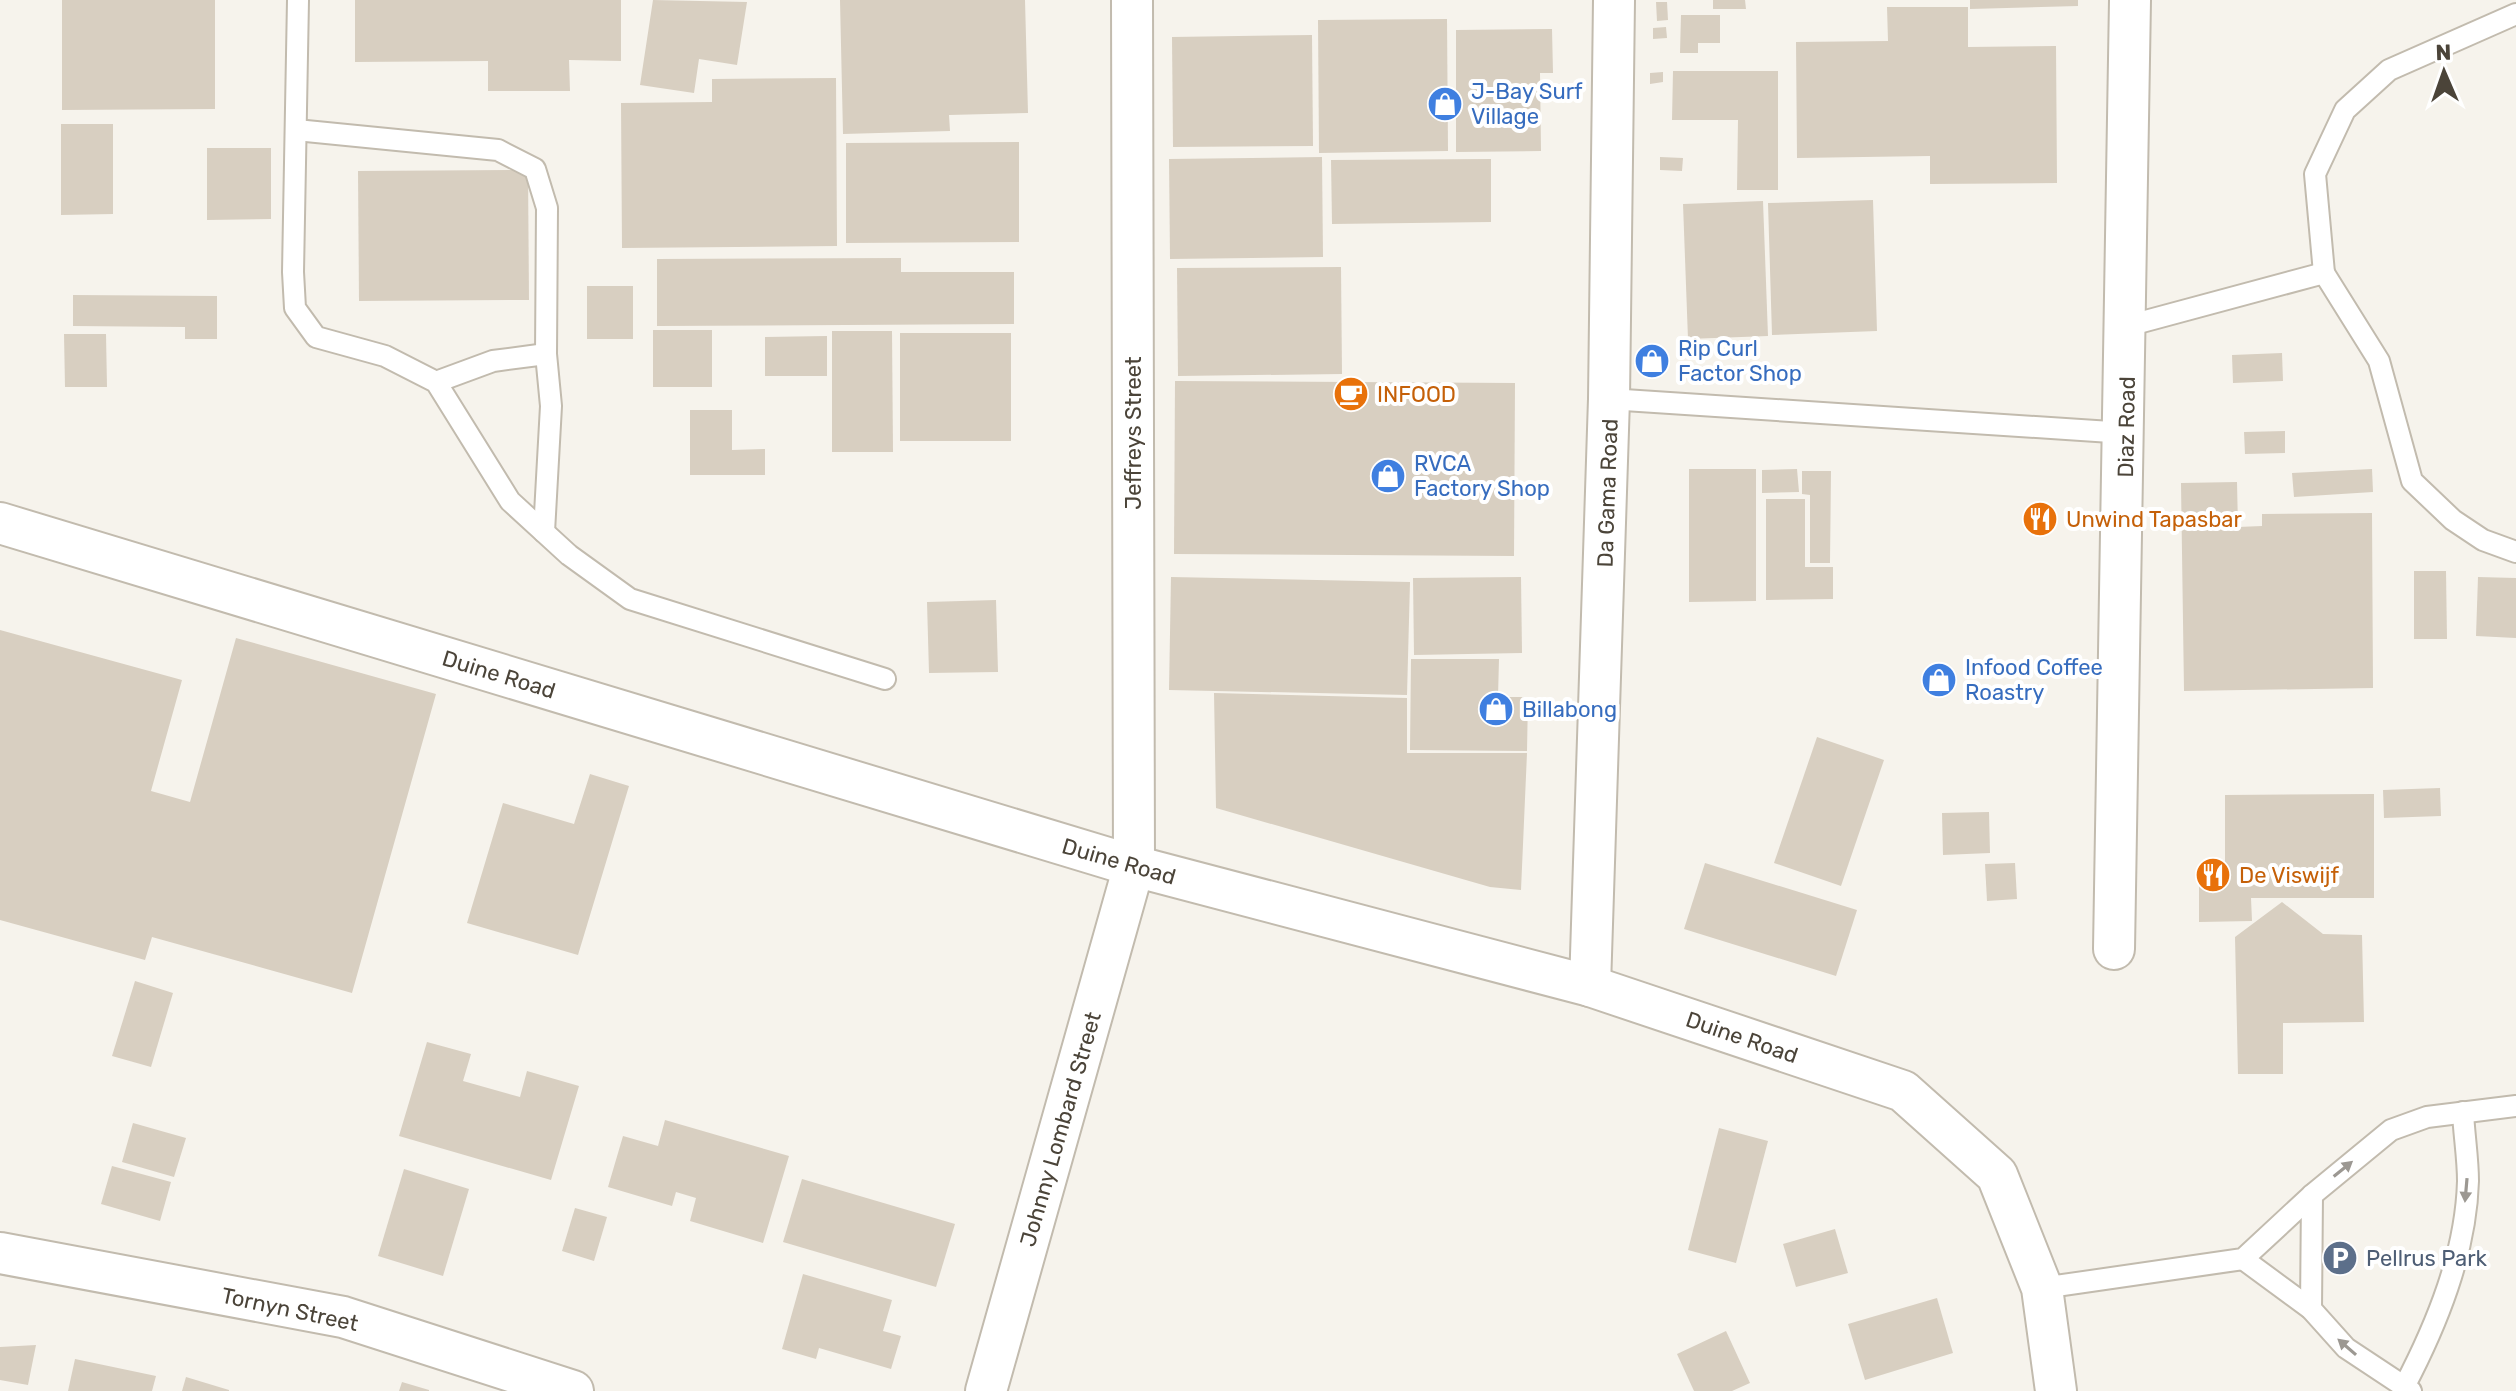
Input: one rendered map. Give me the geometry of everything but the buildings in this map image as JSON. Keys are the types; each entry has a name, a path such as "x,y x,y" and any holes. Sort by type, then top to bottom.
{"street":[{"name":"Jeffreys Street","path":"1132,0 1134,866"},
{"name":"Da Gama Road","path":"1590,986 1609,399 1614,0"},
{"name":"Diaz Road","path":"2114,949 2126,433 2130,0"},
{"name":"Duine Road","path":"0,523 1134,866 1590,986 1903,1091 1997,1175 2042,1288 2056,1391"},
{"name":"Johnny Lombard Street","path":"986,1391 1134,866"},
{"name":"Tornyn Street","path":"0,1253 343,1317 529,1385 573,1391"}],"lane":[{"path":"298,0 295,308 316,337 385,356 436,382 510,501 569,555 630,599 885,679"},
{"path":"2516,14 2389,70 2345,110 2315,174 2324,273 2379,361 2412,481 2453,520 2483,540 2516,552"},
{"path":"296,130 498,150 535,169 547,208 546,354 551,406 544,532"},
{"path":"2127,326 2324,273"},
{"path":"436,382 493,361 546,354"},
{"path":"1609,399 2126,433"},
{"path":"2042,1288 2243,1259 2312,1195 2391,1130 2427,1117 2516,1106"},
{"path":"2243,1259 2311,1309 2346,1348 2407,1389 2427,1342 2460,1245 2468,1181 2463,1112"},
{"path":"2311,1309 2312,1195"}],"place":[{"name":"J-Bay Surf Village","path":"1445,104"},
{"name":"Rip Curl Factor Shop","path":"1652,361"},
{"name":"INFOOD","path":"1351,394"},
{"name":"RVCA Factory Shop","path":"1388,476"},
{"name":"Unwind Tapasbar","path":"2040,519"},
{"name":"Infood Coffee Roastry","path":"1939,680"},
{"name":"Billabong","path":"1496,709"},
{"name":"De Viswijf","path":"2213,875"},
{"name":"Pellrus Park","path":"2340,1258"}]}
